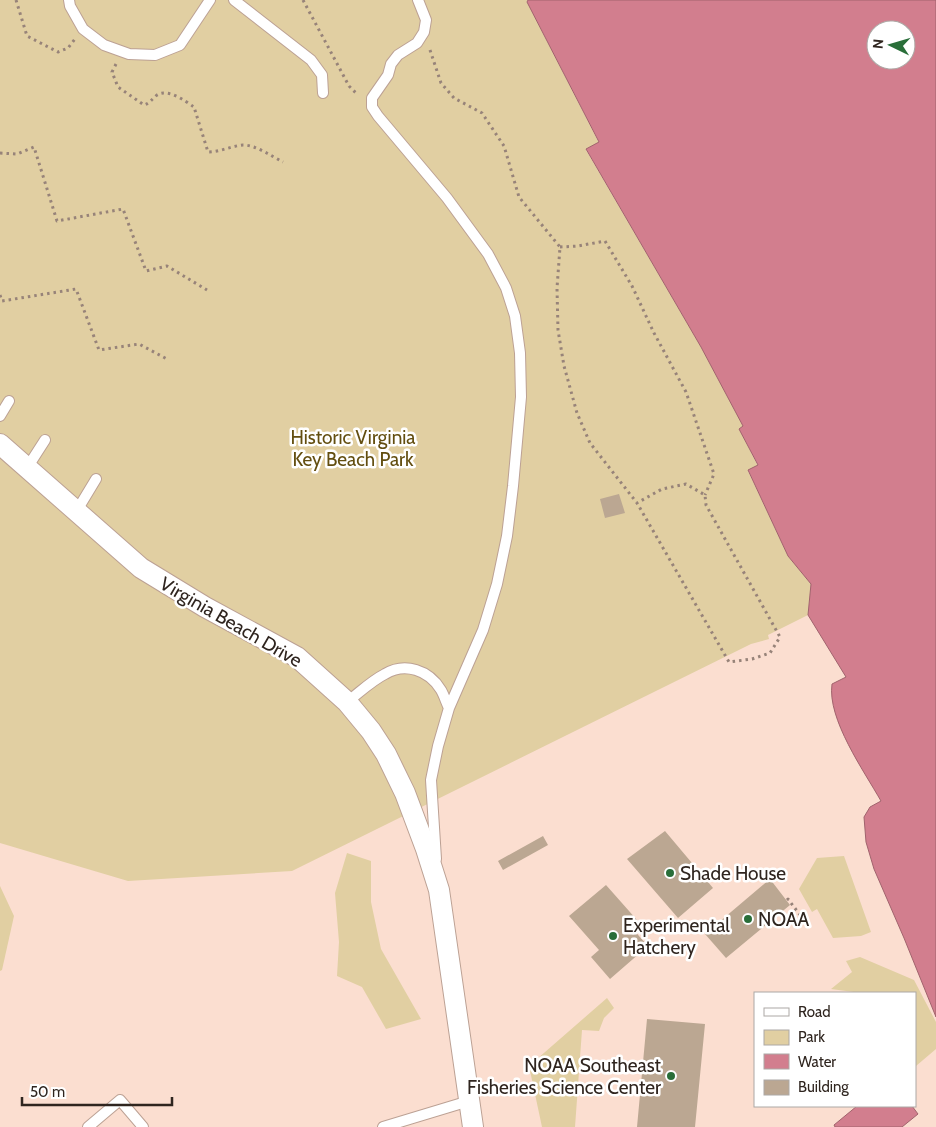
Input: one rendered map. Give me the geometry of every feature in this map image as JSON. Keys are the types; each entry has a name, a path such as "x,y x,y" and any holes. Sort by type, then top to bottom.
{"street":[{"name":"Virginia Beach Drive","path":"0,444 140,568 205,607 297,657 347,702 386,754 405,792 426,849 438,890 473,1127"}],"lane":[{"path":"69,0 70,6 83,29 104,45 129,54 155,55 180,45 210,0"},
{"path":"234,0 311,60 322,75 324,93"},
{"path":"418,0 426,20 424,32 417,44 398,55 391,64 388,75 372,98 372,107 447,198 488,254 506,288 515,316 520,353 521,397 507,536 497,584 483,630 448,708 431,780 438,890"},
{"path":"0,416 9,401"},
{"path":"27,468 45,440"},
{"path":"76,512 96,478"},
{"path":"347,702 385,673 401,668 416,669 431,677 441,690 448,708"},
{"path":"88,1127 120,1100 143,1127"},
{"path":"383,1127 469,1101"}],"path":[{"path":"16,0 27,36 58,52 68,48 83,29"},
{"path":"303,0 349,86 372,107"},
{"path":"424,32 441,83 454,98 482,113 504,146 519,197 560,247 557,288 558,330 564,366 577,413 590,444 637,503 730,662 752,659 770,652 780,636 706,505 705,495 714,474 686,392 654,333 632,286 605,241 560,247"},
{"path":"122,52 112,72 118,87 144,105 150,103 158,94 168,93 194,107 208,152 217,152 243,145 258,149 283,162"},
{"path":"0,153 17,154 34,147 57,221 123,209 146,271 167,266 207,290"},
{"path":"0,296 2,301 76,289 99,350 139,344 166,359"},
{"path":"637,503 662,489 686,484 705,495"},
{"path":"787,900 803,919"}],"green space":[{"name":"Historic Virginia Key Beach Park","path":"0,0 528,0 527,2 599,143 586,150 701,347 743,426 739,429 758,466 748,471 788,556 811,584 808,615 768,635 769,639 751,644 292,871 128,881 0,843"},
{"path":"347,853 371,861 371,902 381,949 421,1019 386,1029 362,987 337,976 339,942 335,893"},
{"path":"844,856 871,932 861,936 833,938 817,909 812,912 799,889 817,858"},
{"path":"0,886 14,916 2,970 0,971"},
{"path":"860,957 914,980 936,1022 936,1049 916,1066 916,992 854,992 831,989 852,972 846,961"},
{"path":"607,998 614,1008 604,1018 599,1031 582,1030 575,1127 542,1127 529,1066"}],"water":[{"path":"528,0 936,0 936,1017 874,869 866,842 864,817 870,807 881,801 848,744 835,713 832,684 846,677 808,615 811,584 788,556 748,470 758,465 739,429 743,426 701,347 586,149 599,142 527,2"},
{"path":"856,1107 913,1107 918,1114 902,1127 835,1127 834,1125"}],"building":[{"path":"619,494 625,513 605,518 600,499"},
{"name":"Shade House","path":"665,831 713,888 678,918 627,859"},
{"path":"543,836 548,845 503,870 498,861"},
{"name":"NOAA","path":"770,879 790,905 726,958 705,934"},
{"name":"Experimental Hatchery","path":"606,885 637,920 630,926 648,946 610,979 591,957 599,950 569,916"},
{"name":"NOAA Southeast Fisheries Science Center","path":"647,1019 705,1024 695,1127 637,1127"}],"place":[{"name":"Shade House","path":"670,873"},
{"name":"NOAA","path":"748,919"},
{"name":"Experimental Hatchery","path":"613,936"},
{"name":"NOAA Southeast Fisheries Science Center","path":"671,1076"}]}
